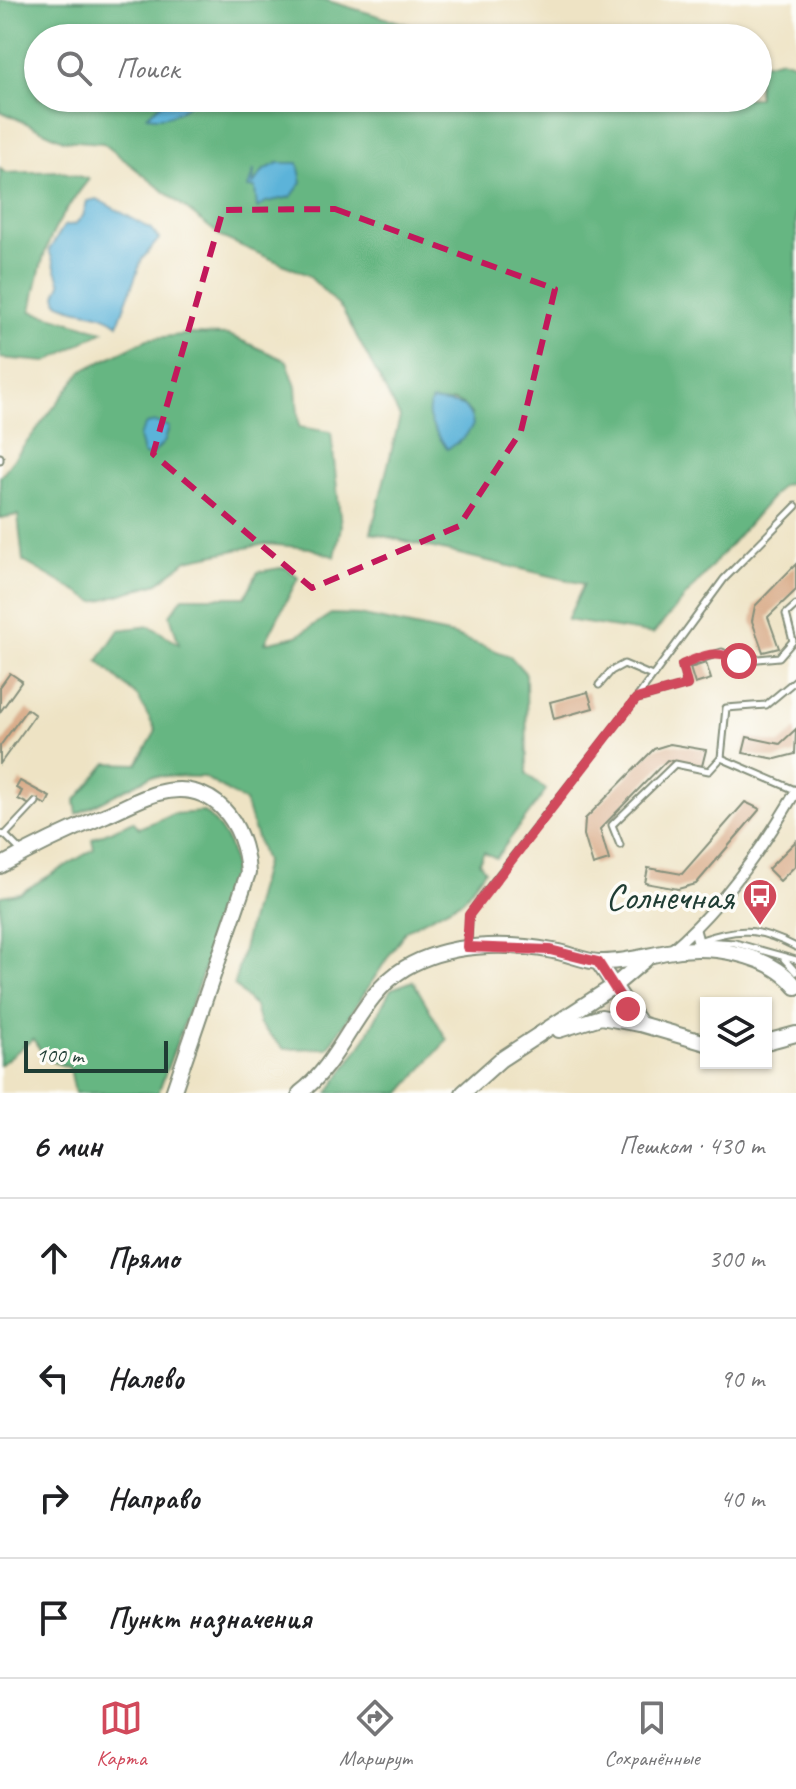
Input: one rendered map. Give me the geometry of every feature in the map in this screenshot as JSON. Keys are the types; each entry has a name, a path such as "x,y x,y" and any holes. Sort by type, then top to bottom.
{"street":[{"path":"0,866 157,793 190,791 220,803 233,816 243,840 248,873 173,1093"},
{"path":"463,1093 500,1060 615,985 632,970 664,952 700,941 796,791"},
{"path":"300,1093 331,1063 378,991 430,955 467,947 550,950 598,962 664,952 700,941 770,965 794,980"},
{"path":"598,962 640,1024"},
{"path":"626,1002 625,986 632,970"},
{"path":"522,1047 572,1025 601,1017 640,1024 700,1041"},
{"path":"772,1040 793,1032"}],"lane":[{"path":"467,947 469,915 480,899 636,699 724,579 796,506"},
{"path":"636,699 687,685 682,665 706,655 722,652 739,661 779,657 793,641 786,614 796,605"},
{"path":"599,685 611,671 624,664 652,676"},
{"path":"620,845 612,825 675,764 709,771 721,758 726,708 766,705 796,680"},
{"path":"721,758 796,791"},
{"path":"24,853 2,834 36,802"},
{"path":"700,941 740,929 760,932 796,947"},
{"path":"700,941 735,943 796,960"},
{"path":"783,958 794,980"}],"highlighted area":[{"path":"335,209 555,289 521,431 459,526 312,588 153,454 223,210"}],"green space":[{"path":"0,0 325,0 406,24 24,24 24,112 152,112 148,116 159,112 772,112 772,62 782,59 796,64 796,483 782,485 653,634 567,620 584,584 371,533 400,417 342,309 308,275 223,238 103,143 63,140 0,111","holes":["264,170 293,191 291,197 266,201 255,188 249,188 253,174 252,186","454,401 472,415 458,443 444,444 433,425 434,418 443,403"]},
{"path":"0,168 5,173 59,171 89,179 56,226 39,272 31,311 103,331 47,362 0,358"},
{"path":"190,334 229,335 287,361 296,387 299,427 331,432 341,526 335,557 310,548 265,544 187,560 158,583 95,602 23,561 18,515 0,518 0,477 82,371 147,339"},
{"path":"286,567 298,578 265,643 297,636 331,614 359,615 453,635 510,656 526,674 527,774 546,790 496,858 484,852 479,862 485,870 463,900 406,930 328,1048 284,1049 260,1025 255,1007 234,985 265,862 245,802 204,777 151,776 77,814 75,801 107,763 137,764 156,731 138,697 98,661 119,630 150,626 179,644 170,615 183,597 245,597 258,572"},
{"path":"204,812 220,829 230,847 234,868 233,891 158,1093 75,1093 70,1068 47,1060 33,1039 0,1065 0,896 20,893 94,849 92,839 133,821 139,828 173,814"},
{"path":"413,981 447,1040 401,1093 328,1093 365,1039 391,989"}],"water":[{"path":"152,112 178,112 161,117 147,116"},
{"path":"278,163 298,163 302,182 291,197 266,202 257,208 255,188 248,188 254,170 253,185 264,170"},
{"path":"97,199 151,229 159,239 142,259 118,324 104,316 58,303 56,295 61,284 49,250 64,226 75,224 83,216 87,201"},
{"path":"432,401 464,407 471,417 473,425 464,438 447,449 430,420"},
{"path":"156,422 169,427 165,441 150,457 143,454 139,436 146,424"}],"building":[{"path":"796,564 796,590 768,617 779,648 763,652 752,621 755,606"},
{"path":"706,663 711,679 695,684 690,668"},
{"path":"10,673 22,681 0,712 0,687"},
{"path":"588,692 593,708 554,719 550,702"},
{"path":"27,709 35,715 0,764 0,746"},
{"path":"796,729 795,754 776,759 743,753 747,737 780,744"},
{"path":"670,744 706,750 702,766 667,760 600,829 609,860 593,865 584,835 585,819 654,749"},
{"path":"20,781 50,797 46,805 34,798 30,805 18,799 22,791 16,788"},
{"path":"745,802 760,809 696,884 678,889 645,883 648,868 682,874"},
{"path":"796,841 796,865 780,881 768,869"}],"place":[{"name":"Солнечная","path":"760,927"}],"route":[{"path":"628,1009 598,962 550,950 467,947 469,915 636,699 687,685 682,665 706,655 722,652 739,661"}]}
